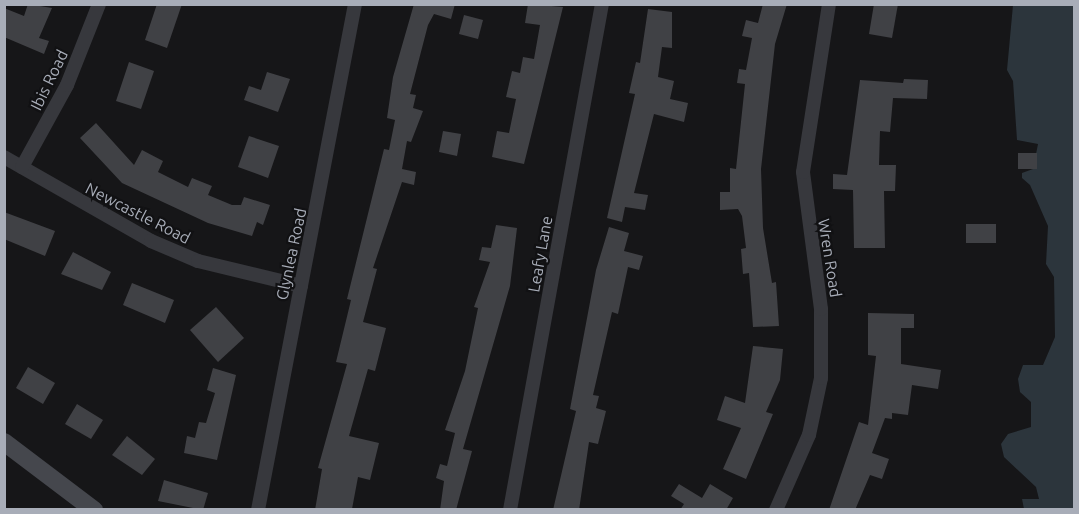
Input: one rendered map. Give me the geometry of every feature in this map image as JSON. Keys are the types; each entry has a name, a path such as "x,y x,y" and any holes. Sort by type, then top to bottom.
{"street":[{"name":"Ibis Road","path":"22,168 67,86 99,4"},
{"name":"Glynlea Road","path":"258,510 355,4"},
{"name":"Leafy Lane","path":"510,510 602,4"},
{"name":"Wren Road","path":"776,510 809,435 821,378 821,309 803,172 829,4"},
{"name":"Newcastle Road","path":"4,157 151,241 198,261 301,286"},
{"path":"4,442 94,510"}],"shaded area":[{"path":"1013,5 1074,5 1074,509 1024,509 1022,499 1039,499 1036,487 1004,457 1001,444 1008,434 1031,427 1031,402 1020,392 1018,379 1023,365 1043,365 1055,337 1054,277 1046,264 1048,226 1030,185 1022,178 1022,173 1033,169 1038,144 1017,140 1013,81 1007,70"}],"building":[{"path":"28,4 52,8 39,38 49,41 44,54 4,37 4,8 24,16"},
{"path":"157,4 182,4 167,48 145,40"},
{"path":"414,4 455,4 451,19 434,14 428,25 410,94 416,95 413,108 423,111 411,142 407,141 402,169 416,172 414,185 402,182 373,268 377,269 363,322 386,328 375,371 368,369 349,436 379,443 370,480 358,477 352,509 315,510 322,469 318,468 347,364 336,362 351,300 347,299 384,149 389,150 395,120 387,118 393,77"},
{"path":"528,4 563,7 524,164 492,157 497,131 509,133 516,99 506,97 512,71 520,73 523,57 534,59 540,25 525,23"},
{"path":"763,4 787,4 775,44 761,169 763,228 772,283 776,282 779,326 753,327 749,273 743,274 741,249 746,248 742,216 738,209 720,210 720,192 730,192 730,168 736,169 745,84 737,83 739,69 746,70 752,38 742,36 746,20 758,23"},
{"path":"874,4 898,4 892,38 869,34"},
{"path":"648,9 672,12 672,48 662,47 658,77 674,81 670,99 688,103 684,122 654,114 634,193 648,195 645,210 625,207 622,222 607,218 635,94 629,93 636,62 640,63"},
{"path":"464,15 483,20 478,39 459,34"},
{"path":"129,62 154,71 141,109 116,101"},
{"path":"267,72 290,79 278,112 244,100 249,86 261,90"},
{"path":"904,79 928,80 927,99 893,98 890,132 880,131 879,165 896,165 895,191 884,191 885,248 854,248 853,190 833,189 833,174 847,175 860,80 903,83"},
{"path":"96,123 134,165 142,150 163,161 158,172 188,187 192,178 212,186 208,195 232,205 241,205 244,197 270,205 263,225 257,222 252,236 208,223 122,183 80,138"},
{"path":"443,131 461,134 457,156 439,152"},
{"path":"249,136 279,146 268,178 238,167"},
{"path":"1018,153 1037,153 1037,169 1018,169"},
{"path":"4,212 55,231 45,256 4,239"},
{"path":"966,224 996,224 996,243 966,243"},
{"path":"496,225 517,228 510,286 463,449 472,451 456,510 440,510 444,481 436,478 440,464 447,466 455,433 445,430 465,371 478,308 474,307 490,262 479,260 482,247 491,248"},
{"path":"609,227 629,233 624,251 643,256 639,270 628,267 618,314 612,312 593,395 599,396 596,408 606,411 598,444 589,442 579,510 553,510 576,411 570,409 596,270"},
{"path":"73,252 111,272 102,290 61,274"},
{"path":"132,283 174,300 165,323 123,305"},
{"path":"216,307 244,338 218,362 190,330"},
{"path":"868,313 914,314 914,328 901,328 901,364 941,370 938,389 912,385 908,415 892,413 892,419 885,418 872,453 889,459 882,479 870,475 855,510 829,510 859,422 868,425 876,356 868,355"},
{"path":"753,346 783,349 780,380 766,412 773,414 746,479 723,469 741,428 717,420 725,396 745,403"},
{"path":"28,367 55,383 43,404 16,388"},
{"path":"213,368 236,375 217,460 184,453 187,436 195,438 199,422 206,423 215,393 207,390"},
{"path":"77,404 103,420 91,439 65,424"},
{"path":"127,436 155,459 142,475 112,455"},
{"path":"164,480 208,493 203,510 158,501"},
{"path":"679,484 702,498 710,484 733,498 726,510 680,510 684,504 671,496"}]}
